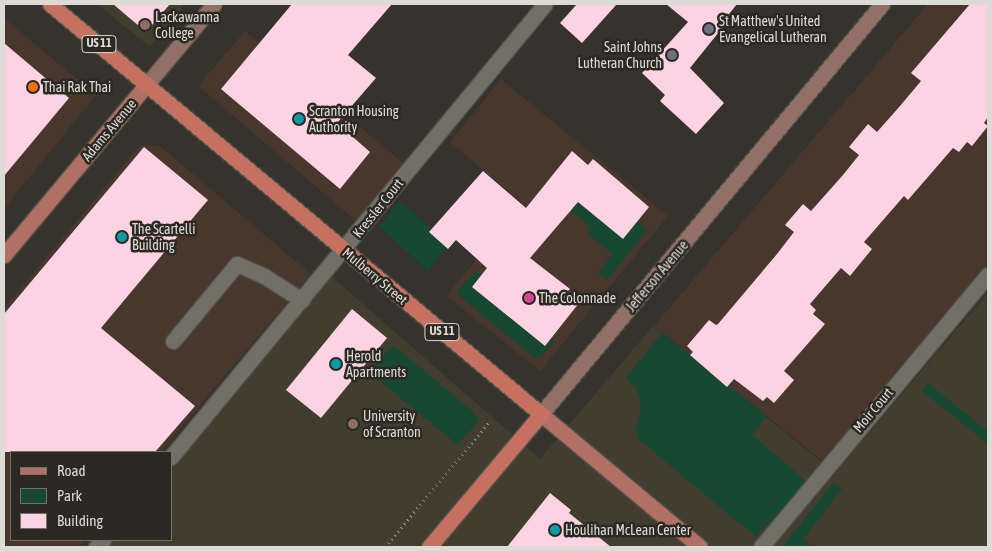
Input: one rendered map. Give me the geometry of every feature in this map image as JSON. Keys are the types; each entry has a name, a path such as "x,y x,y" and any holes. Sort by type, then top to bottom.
{"highway":[{"name":"Mulberry Street","path":"50,4 541,414"},
{"name":"Jefferson Avenue","path":"429,547 541,414"}],"main road":[{"name":"Adams Avenue","path":"4,255 214,4"},
{"name":"Jefferson Avenue","path":"541,414 882,4"},
{"name":"Mulberry Street","path":"541,414 700,547"}],"lane":[{"name":"Kressler Court","path":"172,456 545,4"},
{"path":"173,341 237,264 264,276 302,300"},
{"name":"Moir Court","path":"761,547 988,275"}],"path":[{"path":"385,547 490,421"}],"shaded area":[{"name":"Lackawanna College","path":"97,4 185,4 150,47"},
{"path":"928,4 988,4 988,265 825,463 654,326"},
{"path":"4,18 96,95 4,209"},
{"path":"245,31 403,163 356,221 198,86"},
{"path":"501,79 668,216 540,371 446,296 523,204 450,142"},
{"path":"140,145 160,146 311,274 161,451 10,451 10,541 84,541 79,547 4,547 4,308"},
{"name":"University of Scranton","path":"331,276 540,459 653,326 835,473 988,293 988,547 102,547 108,541 172,541 172,465"}],"green space":[{"path":"549,179 623,238 637,221 647,230 607,280 598,273 613,254 587,233 591,227 542,187"},
{"path":"400,201 432,229 447,248 428,271 379,226"},
{"path":"475,271 554,341 541,357 535,358 456,293"},
{"path":"662,333 767,416 752,435 807,482 756,537 636,437 638,434 635,430 640,414 640,400 636,388 626,378"},
{"path":"393,345 471,410 479,420 458,445 369,372"},
{"path":"928,383 988,432 988,444 922,391"},
{"path":"834,483 842,489 803,539 810,547 782,547"}],"building":[{"path":"113,4 170,4 146,32"},
{"path":"292,4 392,4 348,55 376,78 337,123 370,152 340,189 221,89"},
{"path":"577,4 617,4 582,43 560,23"},
{"path":"666,4 737,4 729,14 731,17 690,68 724,103 696,134 660,101 665,95 642,73 688,22"},
{"path":"970,4 988,4 988,117 984,123 988,126 972,146 967,142 959,152 953,148 908,200 904,196 864,242 872,249 850,276 841,268 810,304 816,310 813,314 825,324 784,371 794,380 774,403 767,397 763,401 734,379 727,387 690,355 693,352 687,346 709,320 716,325 718,324 777,254 794,232 785,225 803,204 811,211 843,175 859,155 849,147 868,124 877,132 921,81 911,73"},
{"path":"4,43 69,98 4,176"},
{"path":"144,147 208,200 101,328 195,406 156,451 4,452 4,314"},
{"path":"572,151 588,165 593,159 649,207 623,239 578,202 530,258 570,289 566,293 579,303 545,346 472,287 487,268 456,240 448,249 429,232 483,171 526,208"},
{"name":"Herold Apartments","path":"352,309 387,338 321,418 286,390"},
{"name":"Houlihan McLean Center","path":"550,493 571,510 569,513 611,547 507,547"}],"place":[{"name":"Lackawanna College","path":"145,25"},
{"name":"St Matthew's United Evangelical Lutheran","path":"709,29"},
{"name":"Saint Johns Lutheran Church","path":"672,55"},
{"name":"Thai Rak Thai","path":"33,87"},
{"name":"Scranton Housing Authority","path":"299,119"},
{"name":"The Scartelli Building","path":"122,237"},
{"name":"The Colonnade","path":"529,298"},
{"name":"Herold Apartments","path":"336,364"},
{"name":"University of Scranton","path":"353,424"},
{"name":"Houlihan McLean Center","path":"555,530"}]}
